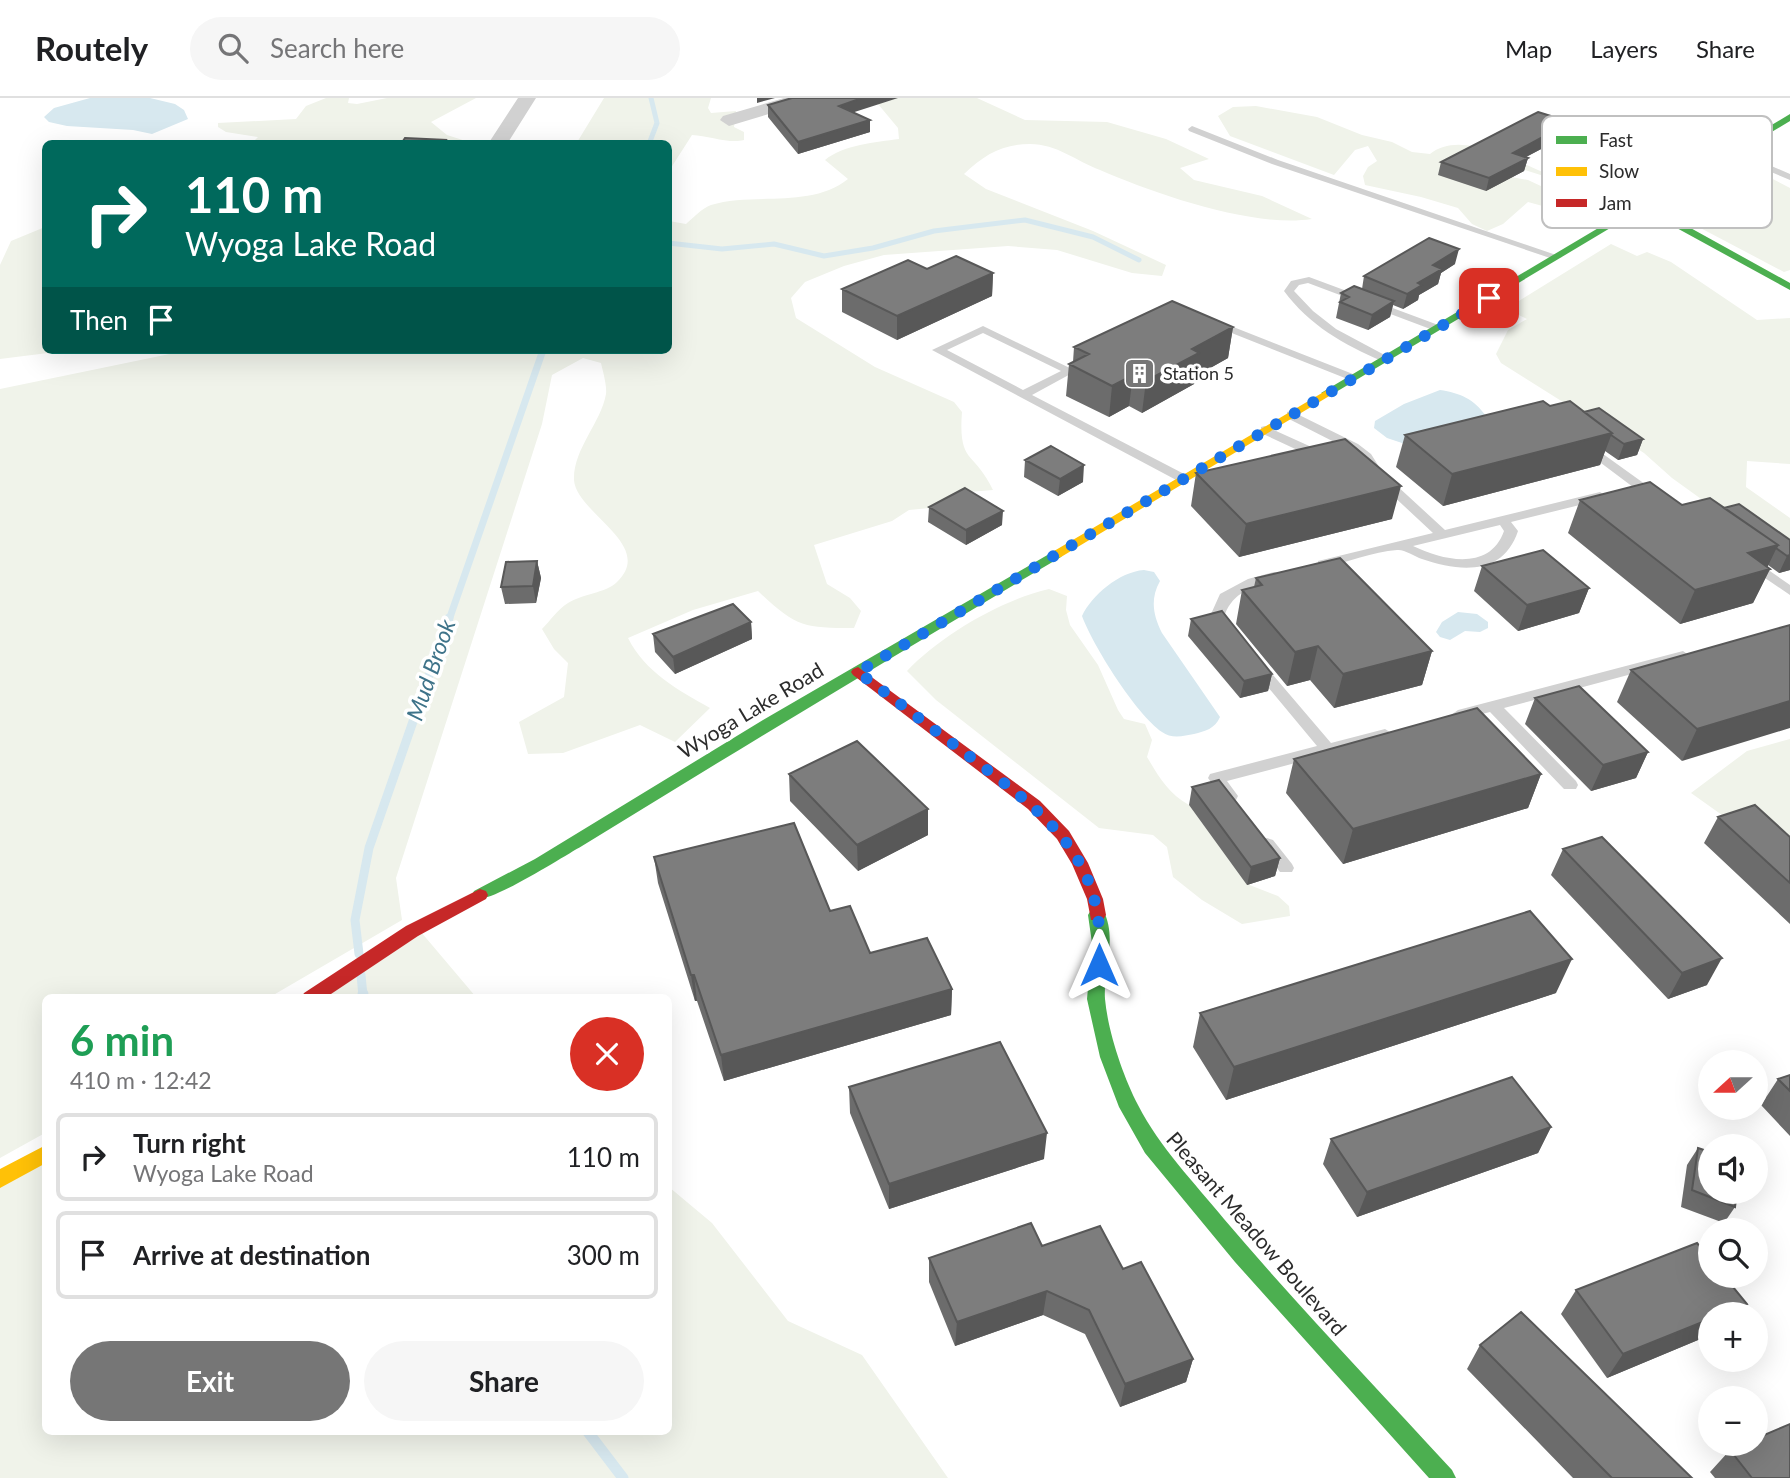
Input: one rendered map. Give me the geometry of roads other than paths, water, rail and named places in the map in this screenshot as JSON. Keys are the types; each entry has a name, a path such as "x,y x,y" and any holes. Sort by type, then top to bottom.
{"street":[{"path":"500,140 527,98"},
{"path":"729,120 803,98"},
{"name":"Wyoga Lake Road","path":"1772,129 1790,117"},
{"name":"Wyoga Lake Road","path":"316,994 412,931 541,863 1606,228"},
{"path":"1682,228 1790,288"},
{"name":"Pleasant Meadow Boulevard","path":"858,672 1034,805 1063,835 1080,863 1095,899 1101,943 1096,999 1109,1057 1129,1107 1152,1147 1242,1255 1444,1478"},
{"path":"0,1179 42,1155"}],"lane":[{"path":"1192,129 1288,167 1557,257"},
{"path":"1772,169 1790,177"},
{"path":"1386,359 1355,347 1335,335 1298,303 1289,291 1295,283 1308,281 1319,284 1437,328"},
{"path":"1195,315 1354,378"},
{"path":"1023,395 1070,371 983,329 938,350 1023,395 1184,479"},
{"path":"1291,415 1354,447 1367,457 1378,475 1442,534"},
{"path":"1265,430 1332,461"},
{"path":"1328,749 1218,614 1225,597 1253,582 1400,544 1615,492 1649,493 1570,433"},
{"path":"1355,469 1378,475"},
{"path":"1400,544 1425,557 1471,564 1500,553 1510,544 1511,531 1503,520"},
{"path":"1738,552 1790,592"},
{"path":"1443,719 1567,692 1696,652"},
{"path":"1493,706 1570,785"},
{"path":"1239,808 1216,778 1404,729"},
{"path":"1255,828 1286,868"}],"waterway":[{"name":"Mud Brook","path":"651,98 657,123 651,140"},
{"path":"672,243 722,249 774,244 824,256 873,248 934,231 1025,220 1093,237 1139,260"},
{"name":"Mud Brook","path":"449,620 542,354"},
{"name":"Mud Brook","path":"359,954 355,920 369,848 449,618"},
{"name":"Mud Brook","path":"361,975 363,994"},
{"name":"Mud Brook","path":"590,1435 623,1478"}],"place":[{"name":"Station 5","path":"1140,374"}]}
